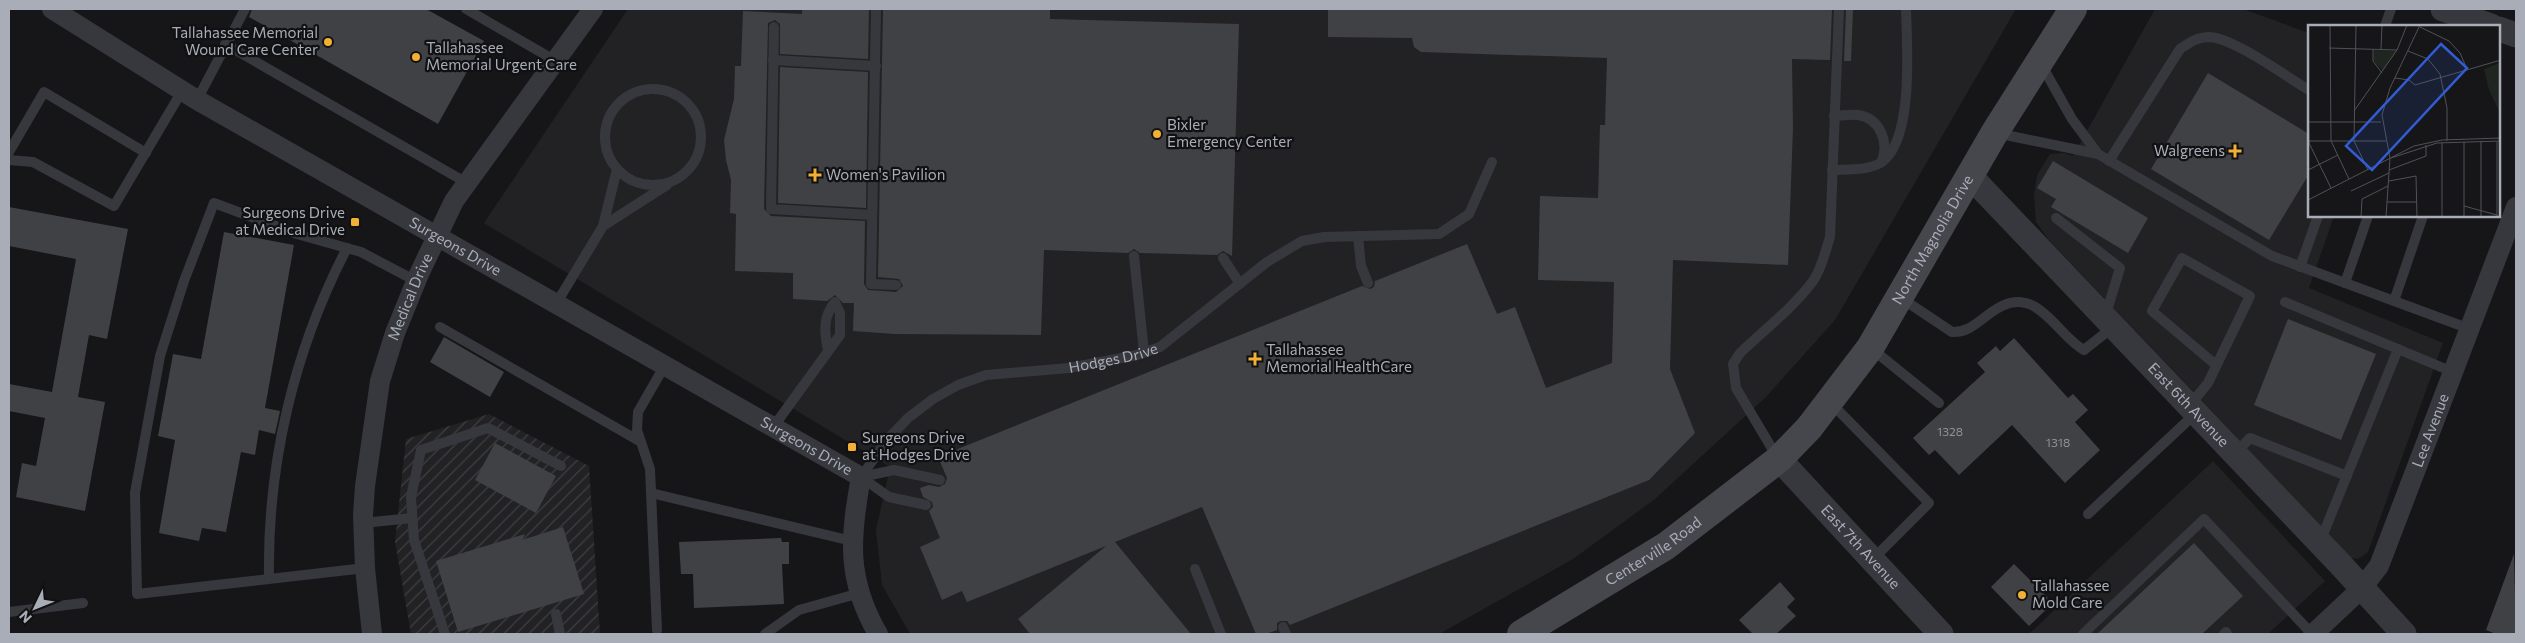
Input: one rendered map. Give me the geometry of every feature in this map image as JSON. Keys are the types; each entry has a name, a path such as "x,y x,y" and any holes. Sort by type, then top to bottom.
{"main road":[{"name":"North Magnolia Drive","path":"1779,459 1830,402 1870,348 1971,177 1994,132 2073,9"},
{"name":"Centerville Road","path":"1521,634 1666,546 1779,459"}],"street":[{"name":"Surgeons Drive","path":"52,9 190,95 862,477"},
{"name":"Medical Drive","path":"372,634 365,568 363,523 367,468 380,382 395,333 416,281 454,201 593,9"},
{"path":"2443,9 2488,25"},
{"path":"2500,29 2516,35"},
{"name":"East 6th Avenue","path":"1971,177 2320,543 2404,634"},
{"name":"Lee Avenue","path":"2312,634 2361,588 2379,566 2516,207"},
{"name":"East 7th Avenue","path":"1779,459 1942,634"},
{"name":"Hodges Drive","path":"862,477 852,541 854,567 860,593 878,634"}],"lane":[{"path":"9,160 33,162 114,206 146,152 190,95 225,44 245,9"},
{"path":"466,9 556,62"},
{"path":"876,9 872,284 896,285"},
{"path":"1779,459 1736,388 1733,364 1740,354 1802,294 1818,272 1830,237 1839,9"},
{"path":"1832,170 1870,167 1881,162 1890,153 1900,133 1904,111 1908,61 1906,9"},
{"path":"2385,25 2391,9"},
{"path":"774,27 771,209 872,214"},
{"path":"2109,161 2180,49 2194,40 2208,37 2225,40 2308,89"},
{"path":"225,44 466,183"},
{"path":"774,60 876,66"},
{"path":"2039,60 2072,119 2098,154"},
{"path":"603,226 673,181 685,172 695,161 700,145 700,129 694,113 684,101 670,92 653,89 637,92 623,100 612,112 606,126 605,141 608,156 617,169 628,178 643,184 658,185 673,181"},
{"path":"9,152 44,92 146,152"},
{"path":"1834,116 1858,115 1870,119 1882,133 1885,153 1881,162"},
{"path":"1994,132 2098,154 2272,256 2470,328"},
{"name":"Hodges Drive","path":"862,477 887,440 908,418 933,399 958,385 986,376 1069,368 1160,347 1174,338 1266,262 1302,241 1324,237 1440,234 1469,214 1492,162"},
{"path":"556,304 603,226 617,169"},
{"path":"365,568 137,594 135,493 160,356 184,281 214,204 297,234 362,252 416,281"},
{"path":"1901,298 1952,332 1960,332 1970,328 2003,305 2020,302 2033,306 2046,314 2077,346 2084,350 2109,322 2120,268 2056,218"},
{"path":"2300,267 2317,218"},
{"path":"2345,283 2367,218"},
{"path":"2394,301 2422,218"},
{"path":"1358,236 1361,266 1368,283"},
{"path":"269,578 268,540 279,448 292,386 310,330 329,282 347,248"},
{"path":"1134,256 1144,352"},
{"path":"1223,258 1240,284"},
{"path":"2088,514 2192,409 2208,383 2250,296 2182,258 2152,311 2216,365"},
{"path":"2285,302 2453,372"},
{"path":"440,327 640,442"},
{"path":"1870,348 1939,403"},
{"path":"2320,543 2398,349"},
{"path":"774,426 828,350"},
{"path":"657,630 650,469 637,430 638,412 665,365"},
{"path":"1830,402 1929,503 1873,559"},
{"path":"445,634 414,540 411,497 420,450 488,428 561,466"},
{"path":"2235,454 2250,438 2347,476"},
{"path":"862,477 894,470 940,480"},
{"path":"862,477 889,496 926,505"},
{"path":"651,493 852,541"},
{"path":"363,523 412,518"},
{"path":"2083,634 2204,518 2312,634"},
{"path":"1195,569 1221,634"},
{"path":"765,634 799,610 860,593"},
{"path":"9,612 83,603"},
{"path":"556,614 560,634"}],"shaded area":[{"name":"Tallahassee Memorial HealthCare","path":"628,9 2016,9 1835,320 1766,397 1655,499 1573,559 1439,634 910,634 882,585 876,530 890,467 484,223"},
{"path":"2155,9 2243,9 2308,33 2308,218 2333,218 2309,288 2443,343 2368,552 2358,559 2344,557 2229,429 2049,240 2036,222 2034,195 2037,175 2050,154 2064,153 2073,156"},
{"path":"489,414 589,466 600,634 411,634 395,542 406,439"},
{"path":"2213,461 2325,581 2268,634 2029,634"}],"building":[{"name":"Tallahassee Memorial Urgent Care","path":"252,9 426,9 484,41 438,124 249,17"},
{"path":"802,9 869,9 868,59 780,54 780,24 775,20 768,23 764,209 771,216 865,221 864,284 868,290 896,292 903,286 899,279 878,277 883,9 1050,9 1050,19 1239,24 1232,256 1223,251 1217,255 1140,253 1134,249 1128,253 1044,250 1041,335 895,334 853,331 854,303 843,303 835,295 827,301 793,299 793,273 735,271 736,214 730,213 731,180 724,140 734,99 735,66 741,66 743,11 802,14"},
{"path":"1328,9 1832,9 1830,60 1792,59 1793,128 1788,265 1673,260 1670,369 1695,433 1649,480 1290,625 1287,621 1281,621 1277,623 1277,630 1266,634 1256,634 1202,507 1115,542 1191,634 1030,634 1018,619 1106,546 967,602 962,591 942,600 920,547 940,538 929,511 933,507 932,502 923,497 920,488 929,485 939,487 945,484 947,478 938,457 1362,286 1370,289 1374,287 1375,281 1467,244 1497,314 1515,307 1546,388 1612,363 1614,282 1538,280 1540,196 1598,198 1600,125 1605,125 1607,58 1421,52 1414,47 1412,38 1328,37"},
{"path":"1846,9 1853,9 1851,61 1844,61"},
{"path":"780,67 868,72 866,208 778,203"},
{"name":"Walgreens","path":"2208,73 2308,133 2308,176 2269,240 2151,169"},
{"path":"2053,161 2148,218 2128,253 2051,207 2056,199 2037,188"},
{"path":"9,207 128,229 107,339 89,335 78,397 105,402 85,511 16,497 22,463 36,466 45,418 9,411 9,384 52,392 76,259 9,246"},
{"path":"224,232 294,245 265,408 280,411 275,434 259,430 255,455 241,452 226,532 202,528 199,541 159,533 175,440 158,436 173,354 201,359"},
{"path":"2288,319 2376,354 2341,440 2254,405"},
{"path":"444,337 504,372 490,397 430,362"},
{"path":"2014,338 2068,398 2073,394 2088,410 2075,422 2100,450 2065,483 2012,425 1959,475 1935,450 1929,455 1913,438 1985,372 1977,363 1996,346 2000,351"},
{"path":"495,443 556,476 536,513 475,480"},
{"path":"563,527 584,594 458,632 436,561 525,534 522,540"},
{"path":"781,538 782,542 789,542 789,564 782,564 784,604 694,608 693,574 681,574 679,542"},
{"path":"2194,543 2243,596 2202,634 2097,634"},
{"path":"2514,554 2516,634 2496,634 2486,630"},
{"name":"Tallahassee Mold Care","path":"2014,564 2053,603 2029,626 1991,587"},
{"path":"1780,582 1795,599 1787,607 1796,616 1776,634 1753,634 1739,620"}],"place":[{"name":"Tallahassee Memorial Wound Care Center","path":"328,42"},
{"name":"Tallahassee Memorial Urgent Care","path":"416,57"},
{"name":"Bixler Emergency Center","path":"1157,134"},
{"name":"Walgreens","path":"2235,151"},
{"name":"Women's Pavilion","path":"815,175"},
{"name":"Surgeons Drive at Medical Drive","path":"355,222"},
{"name":"Tallahassee Memorial HealthCare","path":"1255,359"},
{"name":"Surgeons Drive at Hodges Drive","path":"852,447"},
{"name":"Tallahassee Mold Care","path":"2022,595"}]}
